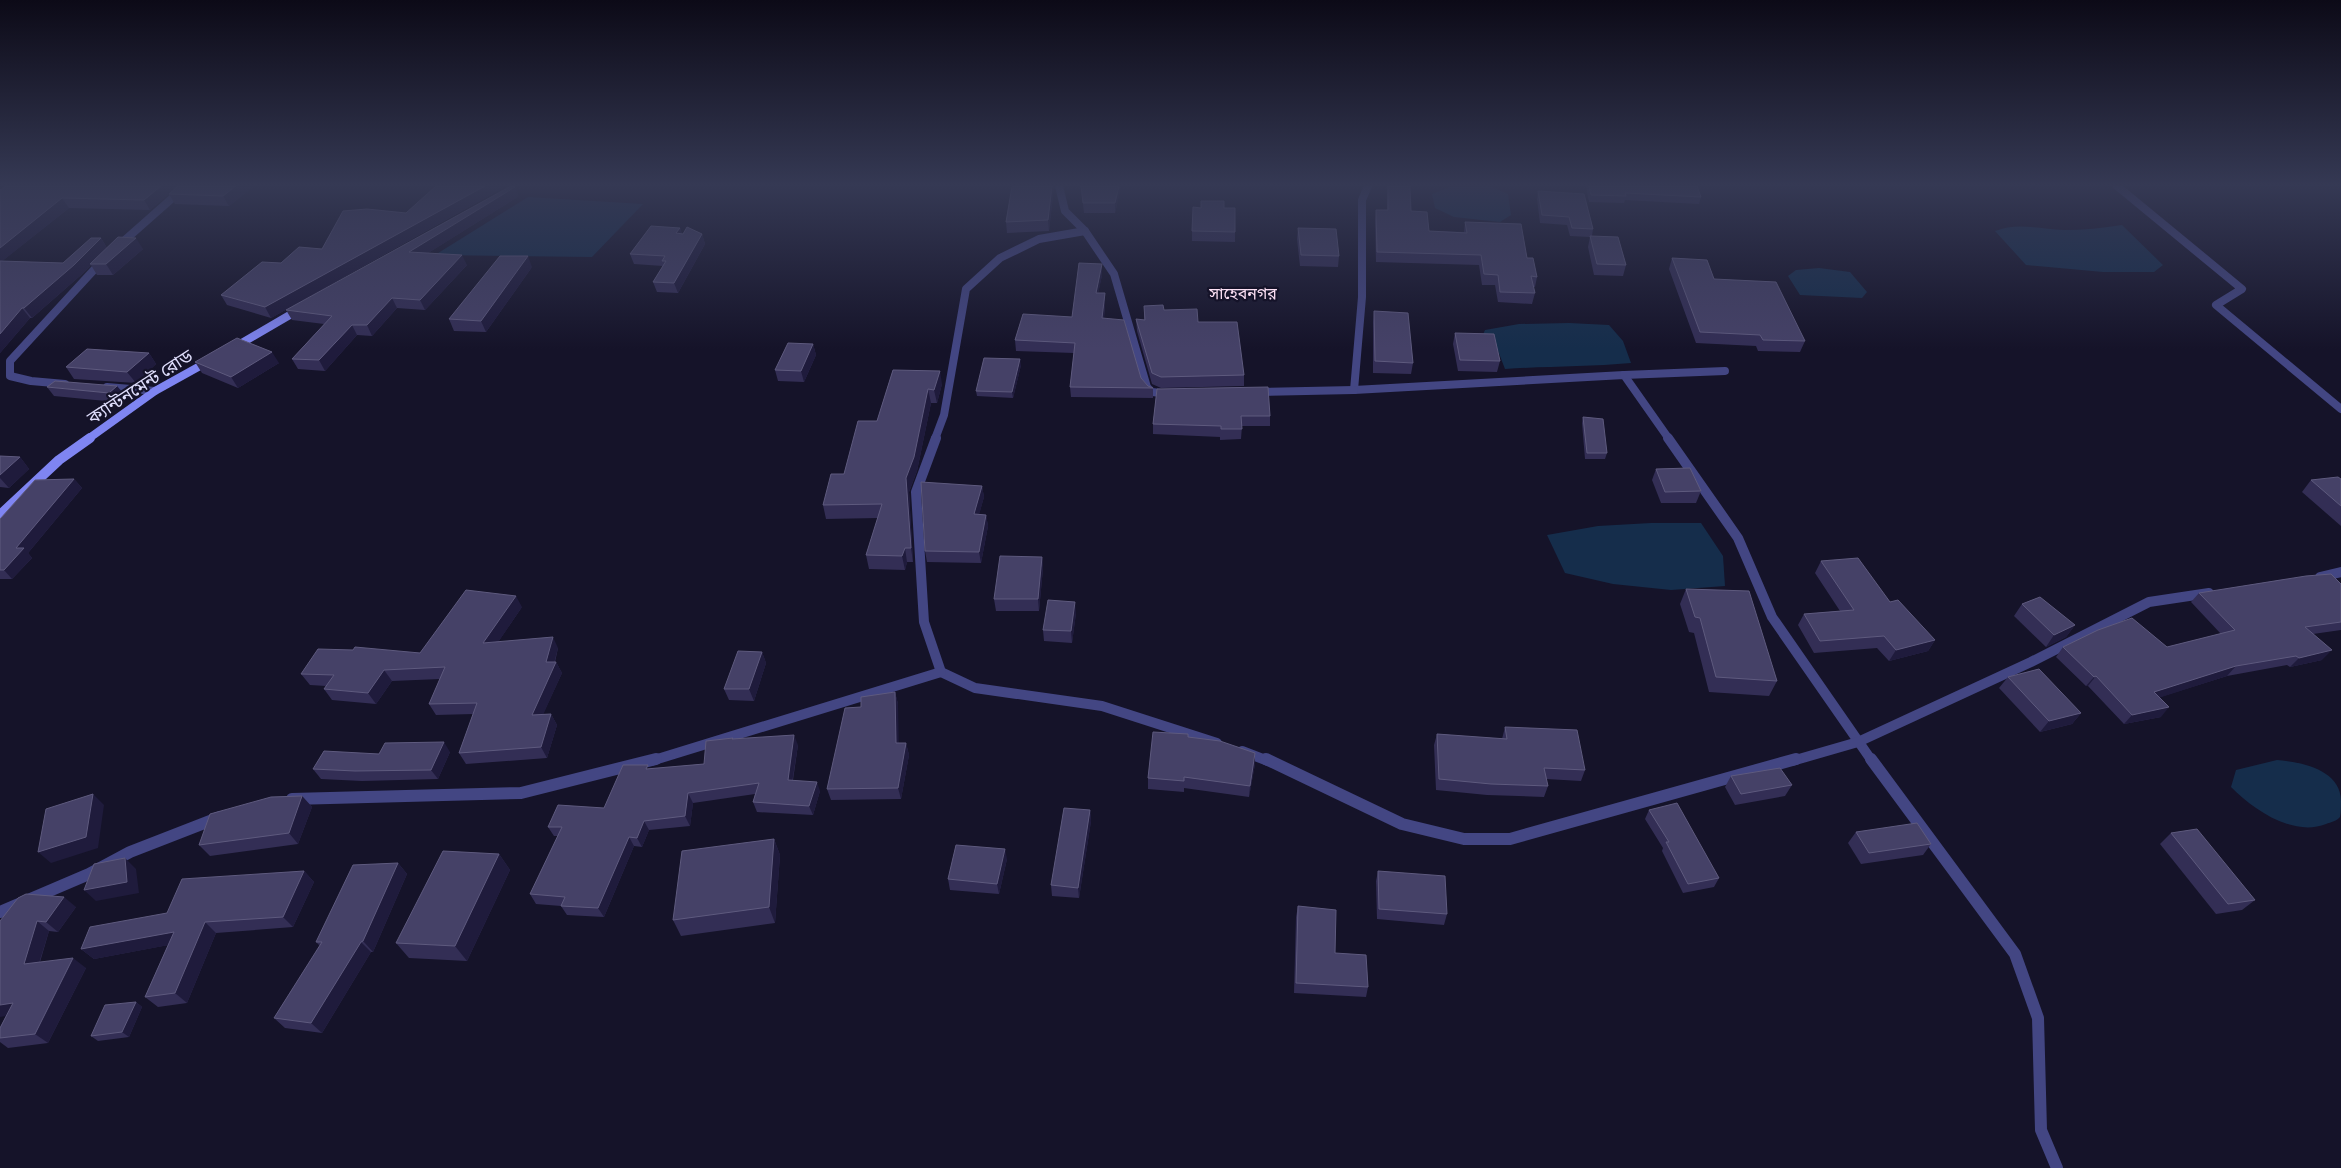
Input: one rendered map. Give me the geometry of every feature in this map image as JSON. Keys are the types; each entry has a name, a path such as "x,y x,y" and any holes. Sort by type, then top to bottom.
{"main road":[{"path":"231,349 308,304"},
{"name":"ক্যান্টনমেন্ট রোড","path":"0,515 59,460 155,391 214,358"}],"street":[{"path":"79,385 31,381 10,376 10,361 105,258 125,241"},
{"path":"941,672 924,622 916,492 944,415 966,289 1000,258 1036,241"},
{"path":"1091,241 1114,274 1147,387 1152,392 1160,394 1180,394"},
{"path":"1354,390 1362,296 1362,241"},
{"path":"2184,241 2242,288 2216,304 2307,378 2341,409"},
{"path":"1247,392 1354,390 1396,386 1725,371"},
{"path":"1624,375 1738,538 1772,617 1858,742 2015,954 2038,1018 2041,1130 2058,1168"},
{"path":"98,387 155,391"},
{"path":"2304,579 2341,572"},
{"path":"279,800 521,793 656,760 941,672 975,688 1102,706 1259,756 1402,824 1464,839 1510,839 1858,742 2032,662 2149,602 2217,592"},
{"path":"0,912 90,874 130,852 208,820 234,812"}],"water":[{"path":"458,241 608,241 592,257 435,255"},
{"path":"2004,241 2138,241 2163,265 2154,272 2103,272 2026,265"},
{"path":"1819,268 1850,272 1867,292 1862,298 1800,295 1788,276 1796,270"},
{"path":"1569,323 1609,325 1623,341 1631,363 1505,369 1495,343 1480,341 1485,330 1519,324"},
{"path":"1701,523 1723,556 1725,586 1671,590 1613,584 1565,573 1547,535 1598,526"},
{"path":"2277,760 2308,766 2327,775 2335,782 2341,801 2340,817 2326,824 2313,827 2300,827 2288,824 2262,812 2231,787 2236,770"}],"building":[{"path":"0,241 9,241 0,248"},
{"path":"88,241 98,241 74,265 22,308 0,334 0,261 63,263"},
{"path":"114,241 133,241 106,264 90,264"},
{"path":"327,241 386,241 265,307 221,295 262,262 281,263 299,247 322,249"},
{"path":"412,241 428,241 409,252 462,255 420,300 392,298 367,325 352,325 319,360 292,359 332,316 286,310"},
{"path":"640,241 698,241 674,283 653,282 666,261 662,261 665,256 630,254"},
{"path":"1299,241 1337,241 1339,256 1301,255"},
{"path":"1377,241 1524,241 1527,258 1533,258 1537,277 1531,276 1535,293 1500,292 1498,275 1484,274 1481,255 1377,252"},
{"path":"1591,241 1619,241 1626,265 1597,264"},
{"path":"500,256 528,256 481,321 449,319"},
{"path":"1672,258 1707,260 1714,279 1776,282 1805,341 1763,340 1760,335 1700,332"},
{"path":"1079,263 1102,264 1096,293 1105,293 1102,318 1124,320 1141,378 1148,386 1153,388 1070,387 1075,343 1015,340 1023,314 1072,317"},
{"path":"1163,305 1164,310 1197,309 1198,322 1237,322 1244,375 1161,377 1152,373 1136,319 1145,320 1144,306"},
{"path":"1374,311 1408,313 1413,363 1375,361"},
{"path":"1455,333 1494,334 1500,361 1460,360"},
{"path":"237,338 272,352 231,377 195,362"},
{"path":"788,343 813,344 801,371 775,370"},
{"path":"87,349 149,353 127,372 66,367"},
{"path":"984,358 1020,359 1012,392 976,391"},
{"path":"893,370 940,371 934,390 928,389 914,457 906,478 911,548 905,548 902,556 866,555 882,504 823,505 831,474 844,474 858,421 877,421"},
{"path":"55,381 117,386 109,393 47,387"},
{"path":"1268,387 1270,416 1241,416 1242,429 1221,429 1221,426 1153,424 1157,389"},
{"path":"1583,417 1603,419 1607,453 1587,453"},
{"path":"0,456 20,457 0,475"},
{"path":"1690,468 1701,491 1665,492 1656,469"},
{"path":"2338,477 2341,479 2341,506 2311,480"},
{"path":"74,479 16,548 24,548 4,570 0,570 0,519 35,480"},
{"path":"921,482 982,486 974,514 986,515 979,552 925,551"},
{"path":"1000,556 1042,557 1038,599 994,599"},
{"path":"1858,558 1890,602 1898,600 1935,640 1896,650 1884,636 1820,641 1804,614 1854,610 1821,561"},
{"path":"2331,574 2341,584 2341,622 2305,627 2332,650 2299,658 2296,656 2236,666 2154,692 2169,707 2132,715 2096,676 2094,677 2063,647 2098,630 2132,618 2167,647 2235,630 2199,593 2306,576"},
{"path":"1686,589 1749,591 1777,681 1716,677 1700,618 1695,617"},
{"path":"466,590 516,596 483,643 553,637 546,662 556,662 532,715 551,714 541,747 459,753 477,703 429,704 445,667 384,670 368,693 324,689 334,675 301,674 318,649 353,650 355,647 420,653"},
{"path":"2040,597 2075,625 2054,635 2022,604"},
{"path":"1048,600 1075,602 1071,631 1043,630"},
{"path":"738,651 762,652 749,689 724,689"},
{"path":"2039,669 2081,713 2049,721 2008,677"},
{"path":"895,692 896,743 906,743 898,788 827,789 845,708 861,707 861,697"},
{"path":"1505,727 1577,730 1585,770 1544,768 1548,786 1491,784 1439,779 1437,734 1507,739"},
{"path":"1153,732 1188,734 1188,737 1220,741 1255,753 1250,786 1184,777 1184,781 1148,778"},
{"path":"794,735 788,780 817,782 809,806 753,802 759,783 688,793 685,816 644,821 637,838 629,837 598,908 561,906 565,897 530,894 562,827 548,827 558,805 604,808 623,765 648,765 646,769 704,764 706,741"},
{"path":"444,742 431,770 355,771 313,769 324,751 379,754 385,743"},
{"path":"1780,768 1792,785 1741,794 1731,776"},
{"path":"93,794 86,837 38,852 46,809"},
{"path":"302,796 289,833 199,845 210,814 271,797"},
{"path":"1677,803 1719,878 1688,884 1666,842 1669,842 1649,810"},
{"path":"1064,808 1090,810 1078,888 1051,885"},
{"path":"1917,823 1931,844 1869,853 1856,832"},
{"path":"2197,829 2255,900 2228,904 2171,833"},
{"path":"774,839 769,907 673,920 682,851"},
{"path":"956,845 1005,849 997,884 948,879"},
{"path":"443,851 499,854 455,946 396,943"},
{"path":"125,858 127,882 84,890 94,864"},
{"path":"398,863 363,941 311,1023 274,1018 322,942 316,942 353,865"},
{"path":"304,871 283,917 205,922 175,993 145,997 174,932 81,949 90,927 167,913 182,879"},
{"path":"1378,871 1445,876 1447,914 1379,909"},
{"path":"26,894 64,897 46,922 37,921 24,964 73,958 35,1034 0,1038 0,1028 13,1003 0,1005 0,921 18,898"},
{"path":"1298,906 1336,910 1335,953 1366,955 1368,987 1296,983"},
{"path":"136,1002 122,1032 91,1036 105,1005"}],"district":[{"name":"সাহেবনগর","path":"1243,293"}]}
